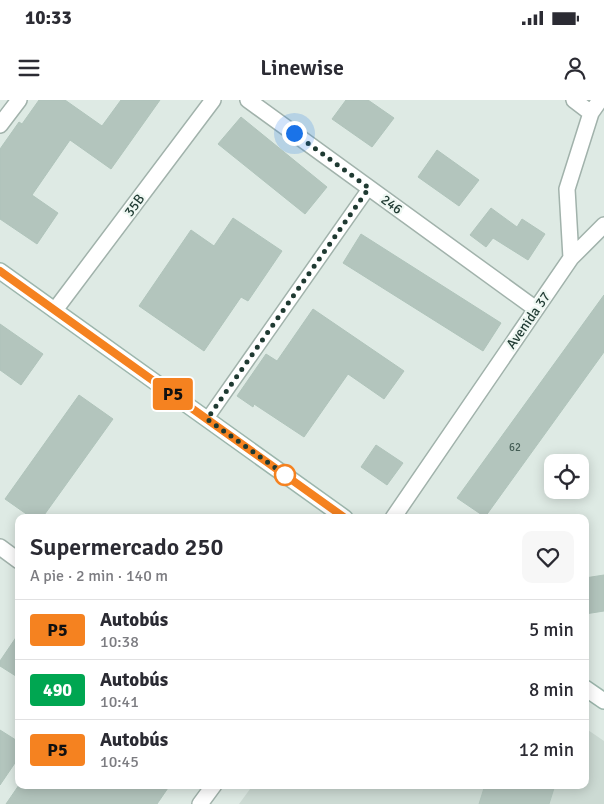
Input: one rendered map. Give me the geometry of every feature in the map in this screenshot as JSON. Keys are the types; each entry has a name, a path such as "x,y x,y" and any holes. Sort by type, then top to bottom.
{"street":[{"path":"0,125 19,100"},
{"name":"35B","path":"55,310 213,100"},
{"name":"246","path":"248,100 536,309"},
{"path":"574,100 590,112"},
{"path":"571,258 567,189 590,112 600,100"},
{"name":"Avenida 37","path":"396,514 571,258 604,225"},
{"path":"0,271 339,514"},
{"path":"0,547 15,558"},
{"path":"589,691 604,701"},
{"path":"200,804 211,789"}],"lane":[{"path":"207,419 369,188"}],"shaded area":[{"path":"589,731 604,741 604,804 239,804 250,789 589,789"}],"building":[{"path":"39,100 65,100 102,126 121,100 160,100 111,169 70,140 32,195 58,213 37,244 0,219 0,149 19,122 22,124"},
{"path":"346,100 368,100 394,118 372,147 332,119"},
{"path":"241,117 327,187 305,214 218,144"},
{"path":"437,150 479,180 459,206 418,177"},
{"path":"491,208 517,227 522,219 545,234 528,260 493,238 486,247 470,235"},
{"path":"233,218 282,251 248,301 241,297 204,351 139,306 191,230 214,246"},
{"path":"361,234 501,323 483,351 343,263"},
{"path":"604,295 604,352 487,514 481,514 457,498"},
{"path":"313,309 404,371 384,399 348,374 304,437 254,404 253,407 237,396 266,354 277,361"},
{"path":"0,324 43,354 21,385 0,370"},
{"path":"79,395 113,419 45,514 26,514 5,499"},
{"path":"376,445 403,463 387,485 361,467"},
{"path":"604,575 604,611 589,613 589,577"},
{"path":"15,639 15,675 0,666 0,661"},
{"path":"0,730 15,739 15,763 0,785"},
{"path":"16,789 167,789 157,804 6,804"},
{"path":"484,789 554,789 549,804 479,804"}],"bus line":[{"name":"P5","path":"0,271 339,514"}],"route":[{"path":"285,475 291,479 207,419 311,268 369,188 294,133"}]}
